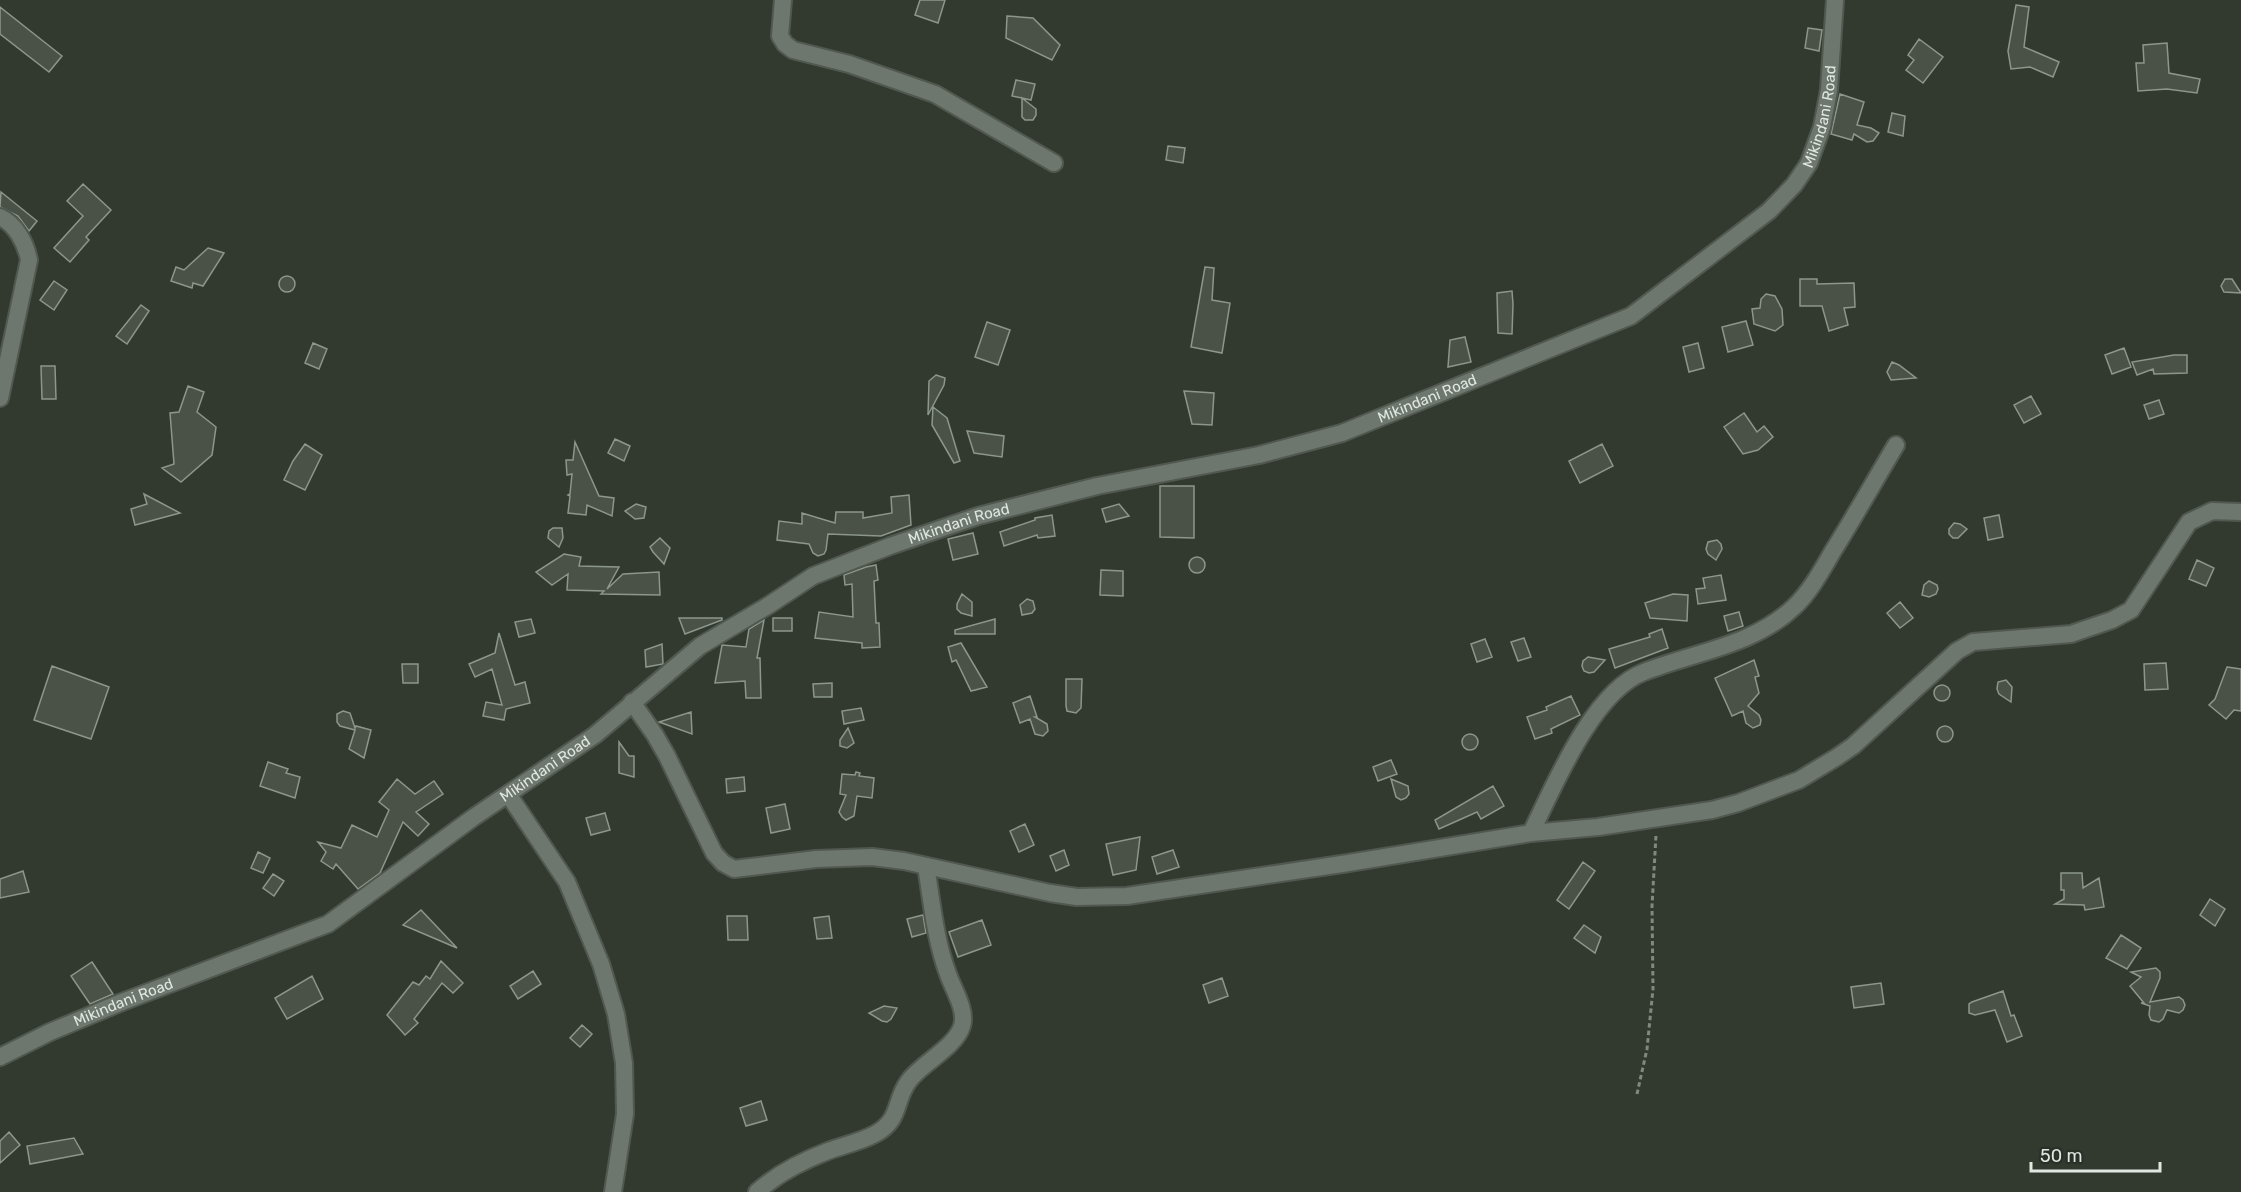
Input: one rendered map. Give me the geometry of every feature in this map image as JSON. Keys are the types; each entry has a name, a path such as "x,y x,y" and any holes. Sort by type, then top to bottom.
{"street":[{"path":"783,0 780,36 793,50 849,64 935,94 1054,163"},
{"name":"Mikindani Road","path":"0,1057 50,1032 122,1002 328,924 508,794 595,735 700,646 813,576 890,546 978,516 1097,486 1259,455 1342,434 1631,316 1769,211 1794,185 1809,163 1822,127 1829,90 1835,0"},
{"path":"0,217 7,220 22,239 30,260 0,398"},
{"path":"1530,833 1585,731 1606,699 1623,684 1642,672 1717,649 1747,637 1795,607 1820,574 1896,445"},
{"path":"632,702 655,735 714,853 723,863 734,869 854,857 904,861 997,883 1077,897 1127,896 1331,866 1530,833 1658,819 1738,803 1799,780 1853,746 1957,651 1973,642 2071,634 2112,620 2131,610 2189,522 2212,511 2241,512"},
{"path":"508,794 567,882 601,964 616,1014 624,1063 625,1114 613,1192"},
{"path":"757,1192 773,1177 802,1162 860,1142 888,1125 895,1116 909,1080 943,1050 962,1027 963,1016 941,953 926,866"}],"path":[{"path":"1637,1094 1647,1049 1652,998 1652,906 1658,819"}],"building":[{"path":"920,0 945,0 938,23 915,15"},
{"path":"2016,5 2029,7 2024,47 2059,62 2053,77 2030,67 2011,69 2008,51"},
{"path":"0,7 62,56 49,72 0,34"},
{"path":"1007,16 1033,18 1060,45 1052,60 1006,38"},
{"path":"1808,28 1822,30 1819,51 1805,48"},
{"path":"1919,39 1943,57 1923,83 1906,70 1914,60 1908,55"},
{"path":"2167,43 2169,73 2200,79 2197,93 2167,89 2138,91 2136,63 2144,63 2143,45"},
{"path":"1016,80 1035,84 1031,100 1012,96"},
{"path":"1840,94 1864,102 1857,125 1871,128 1879,133 1873,141 1867,142 1854,134 1852,140 1831,134"},
{"path":"1022,98 1036,109 1033,120 1025,120 1022,117"},
{"path":"1892,113 1905,116 1903,136 1888,132"},
{"path":"1168,146 1185,148 1183,163 1166,160"},
{"path":"83,184 111,210 86,237 89,240 70,262 54,248 83,216 67,201"},
{"path":"1,192 37,221 29,231 18,216 0,207"},
{"path":"208,248 224,253 203,286 193,283 192,288 171,281 176,267 184,270"},
{"path":"1205,267 1214,268 1212,300 1230,303 1222,353 1191,347"},
{"path":"287,276 293,278 295,284 293,290 287,292 281,290 279,284 281,278"},
{"path":"1800,279 1817,279 1817,284 1854,283 1855,307 1844,308 1848,325 1829,331 1822,306 1800,306"},
{"path":"2225,279 2232,279 2241,293 2224,292 2221,286"},
{"path":"54,281 67,290 54,310 40,300"},
{"path":"1512,291 1512,334 1498,333 1497,293"},
{"path":"1766,294 1775,296 1782,309 1783,325 1775,331 1754,324 1752,309 1760,308 1761,299"},
{"path":"141,305 149,311 127,344 116,336"},
{"path":"1746,321 1753,345 1728,352 1722,327"},
{"path":"987,322 1010,330 998,365 975,357"},
{"path":"1465,337 1471,362 1448,367 1450,340"},
{"path":"313,343 327,349 319,369 305,363"},
{"path":"1698,343 1704,368 1689,372 1683,347"},
{"path":"2124,348 2131,367 2112,374 2105,355"},
{"path":"2187,355 2187,373 2154,374 2153,369 2137,375 2132,362"},
{"path":"1892,362 1916,378 1891,380 1887,372"},
{"path":"41,366 55,366 56,399 42,399"},
{"path":"936,375 945,378 944,385 928,415 929,381"},
{"path":"188,386 204,392 197,412 216,427 212,455 181,482 162,468 174,464 170,413 179,412"},
{"path":"1184,391 1214,393 1212,425 1192,424"},
{"path":"2031,396 2041,414 2024,423 2014,405"},
{"path":"2159,400 2164,414 2149,419 2144,405"},
{"path":"933,407 947,418 960,461 954,463 932,425"},
{"path":"1744,413 1757,432 1764,426 1773,437 1758,450 1743,454 1724,427"},
{"path":"967,431 1004,436 1002,457 974,453"},
{"path":"615,439 630,446 624,461 608,453"},
{"path":"575,442 599,496 614,498 612,516 587,505 586,515 568,513 570,496 568,495 572,474 567,475 566,460 573,460"},
{"path":"305,444 322,455 305,490 284,480"},
{"path":"1602,444 1613,466 1580,483 1569,461"},
{"path":"1160,486 1194,486 1194,538 1160,537"},
{"path":"144,494 180,513 135,525 131,509 147,504"},
{"path":"909,495 911,525 881,536 828,534 826,550 824,554 818,556 813,553 809,544 777,540 779,521 802,524 802,513 835,523 836,512 863,512 863,518 892,513 891,497"},
{"path":"636,504 646,507 644,518 635,519 625,511"},
{"path":"1119,504 1129,516 1106,522 1102,509"},
{"path":"1052,515 1055,536 1038,538 1037,535 1004,546 1000,532 1035,520 1035,518"},
{"path":"1999,515 2003,537 1988,540 1984,518"},
{"path":"1954,523 1967,529 1958,538 1953,538 1949,534 1949,529"},
{"path":"553,528 562,528 563,538 559,547 548,538 549,531"},
{"path":"973,533 978,554 953,560 948,539"},
{"path":"660,538 670,548 664,564 650,547"},
{"path":"1717,540 1722,549 1716,560 1708,554 1706,549 1708,542"},
{"path":"564,554 581,557 579,566 619,567 607,589 623,574 659,572 660,595 601,594 604,591 567,590 568,574 552,585 536,572"},
{"path":"1197,557 1203,559 1205,565 1203,571 1197,573 1191,571 1189,565 1191,559"},
{"path":"2197,560 2214,568 2206,586 2189,579"},
{"path":"876,565 878,580 874,581 876,623 879,623 880,647 862,648 862,643 815,638 819,612 853,617 852,584 845,585 844,575"},
{"path":"1101,570 1123,571 1123,596 1100,595"},
{"path":"1721,575 1726,600 1698,604 1696,589 1705,588 1703,578"},
{"path":"1929,581 1937,585 1938,589 1936,594 1929,597 1922,595 1924,585"},
{"path":"962,594 972,602 972,616 961,613 957,609"},
{"path":"1673,594 1688,595 1687,621 1650,618 1645,603"},
{"path":"1027,599 1033,601 1035,609 1032,613 1022,615 1020,605"},
{"path":"1900,602 1913,618 1900,628 1887,613"},
{"path":"1739,612 1743,626 1728,631 1724,616"},
{"path":"679,618 722,618 722,620 685,634"},
{"path":"773,618 792,618 792,631 773,631"},
{"path":"531,619 535,633 519,637 515,622"},
{"path":"995,619 995,634 955,634 955,630"},
{"path":"764,620 757,658 760,658 761,698 746,698 745,681 715,683 722,645 746,647 749,629"},
{"path":"1662,629 1668,648 1615,668 1609,649 1650,637 1649,634"},
{"path":"499,633 515,685 525,682 530,703 506,709 504,720 483,716 486,702 502,705 492,669 475,677 469,664 495,653"},
{"path":"1524,638 1531,657 1518,661 1511,642"},
{"path":"1485,639 1492,657 1477,662 1471,644"},
{"path":"961,643 987,687 971,691 956,660 952,662 948,647"},
{"path":"662,644 663,664 646,667 645,650"},
{"path":"1588,657 1605,660 1594,672 1589,673 1584,671 1582,666 1583,661"},
{"path":"1754,660 1759,676 1755,677 1759,693 1748,706 1759,715 1761,720 1760,725 1753,728 1746,723 1743,711 1732,716 1715,678"},
{"path":"2166,663 2168,689 2145,690 2144,664"},
{"path":"402,664 418,664 418,683 403,683"},
{"path":"52,666 109,687 91,739 34,720"},
{"path":"2227,667 2241,669 2241,711 2234,710 2226,719 2209,705 2215,699"},
{"path":"1066,679 1082,679 1081,708 1076,713 1067,711"},
{"path":"2006,680 2012,687 2011,702 1999,694 1997,689 1998,682"},
{"path":"832,683 832,697 814,697 813,684"},
{"path":"1942,685 1948,687 1950,693 1948,699 1942,701 1936,699 1934,693 1936,687"},
{"path":"1030,696 1037,717 1035,717 1047,724 1048,731 1043,736 1035,734 1030,719 1020,723 1013,703"},
{"path":"1571,696 1580,715 1551,729 1552,733 1535,739 1527,717 1547,710 1546,707"},
{"path":"861,708 864,720 844,724 842,711"},
{"path":"343,711 350,713 355,728 356,726 371,730 364,758 349,749 355,730 340,726 337,722 337,714"},
{"path":"691,712 692,734 659,722"},
{"path":"1945,726 1951,728 1953,734 1951,740 1945,742 1939,740 1937,734 1939,728"},
{"path":"848,728 854,743 847,748 840,746 840,740"},
{"path":"1470,734 1476,736 1478,742 1476,748 1470,750 1464,748 1462,742 1464,736"},
{"path":"619,742 629,756 634,756 634,777 619,773"},
{"path":"1391,760 1397,774 1378,781 1373,767"},
{"path":"268,762 288,769 286,773 300,777 295,798 260,786"},
{"path":"856,772 860,773 859,776 874,778 872,798 857,796 854,816 846,820 839,812 846,795 840,794 842,774 855,775"},
{"path":"744,777 745,791 727,793 726,779"},
{"path":"397,779 415,794 434,781 443,794 416,812 429,824 418,836 403,822 380,873 358,889 336,864 333,869 321,861 326,852 318,842 341,848 352,825 377,837 389,810 379,802"},
{"path":"1391,779 1408,786 1409,794 1406,798 1401,800 1396,797"},
{"path":"1493,786 1504,806 1481,819 1477,812 1439,829 1435,820"},
{"path":"785,804 790,829 771,833 766,808"},
{"path":"605,813 610,830 591,835 586,818"},
{"path":"1025,824 1034,845 1019,852 1010,831"},
{"path":"1140,837 1136,870 1113,875 1106,844"},
{"path":"1064,850 1069,865 1056,871 1050,856"},
{"path":"1173,850 1179,867 1157,874 1152,857"},
{"path":"258,852 270,858 263,873 251,868"},
{"path":"1583,862 1595,871 1569,909 1557,900"},
{"path":"23,871 29,892 0,898 0,879"},
{"path":"2061,873 2082,873 2083,888 2099,878 2104,907 2085,910 2084,905 2055,904 2064,899 2064,890 2061,890"},
{"path":"273,874 284,881 274,896 263,888"},
{"path":"2210,899 2225,909 2215,926 2200,915"},
{"path":"421,910 457,948 403,925"},
{"path":"923,915 926,933 912,937 907,919"},
{"path":"727,916 747,916 748,940 728,940"},
{"path":"829,916 832,938 817,939 814,918"},
{"path":"982,920 991,945 958,957 949,932"},
{"path":"1584,925 1601,937 1595,953 1574,938"},
{"path":"2121,935 2141,948 2127,969 2106,958"},
{"path":"441,961 463,983 453,993 442,983 414,1019 418,1023 405,1035 387,1015 413,982 419,985 426,976 430,979"},
{"path":"92,962 113,994 90,1004 71,976"},
{"path":"2156,968 2160,972 2160,978 2150,1002 2179,997 2185,1005 2179,1013 2167,1010 2159,1022 2151,1020 2150,1006 2141,1003 2144,1003 2130,986 2141,977 2131,972"},
{"path":"533,971 541,984 518,999 510,986"},
{"path":"312,976 323,999 287,1019 275,998"},
{"path":"1222,978 1228,996 1209,1003 1203,985"},
{"path":"1881,983 1884,1004 1854,1008 1851,987"},
{"path":"2003,991 2011,1016 2014,1015 2022,1036 2007,1042 1995,1010 1975,1015 1969,1013 1969,1004 1972,1002"},
{"path":"884,1006 897,1008 887,1022 869,1013"},
{"path":"582,1025 592,1034 580,1047 570,1038"},
{"path":"761,1101 767,1120 746,1126 740,1108"},
{"path":"9,1132 20,1145 0,1163 0,1141"},
{"path":"74,1138 83,1154 30,1164 27,1146"}]}
